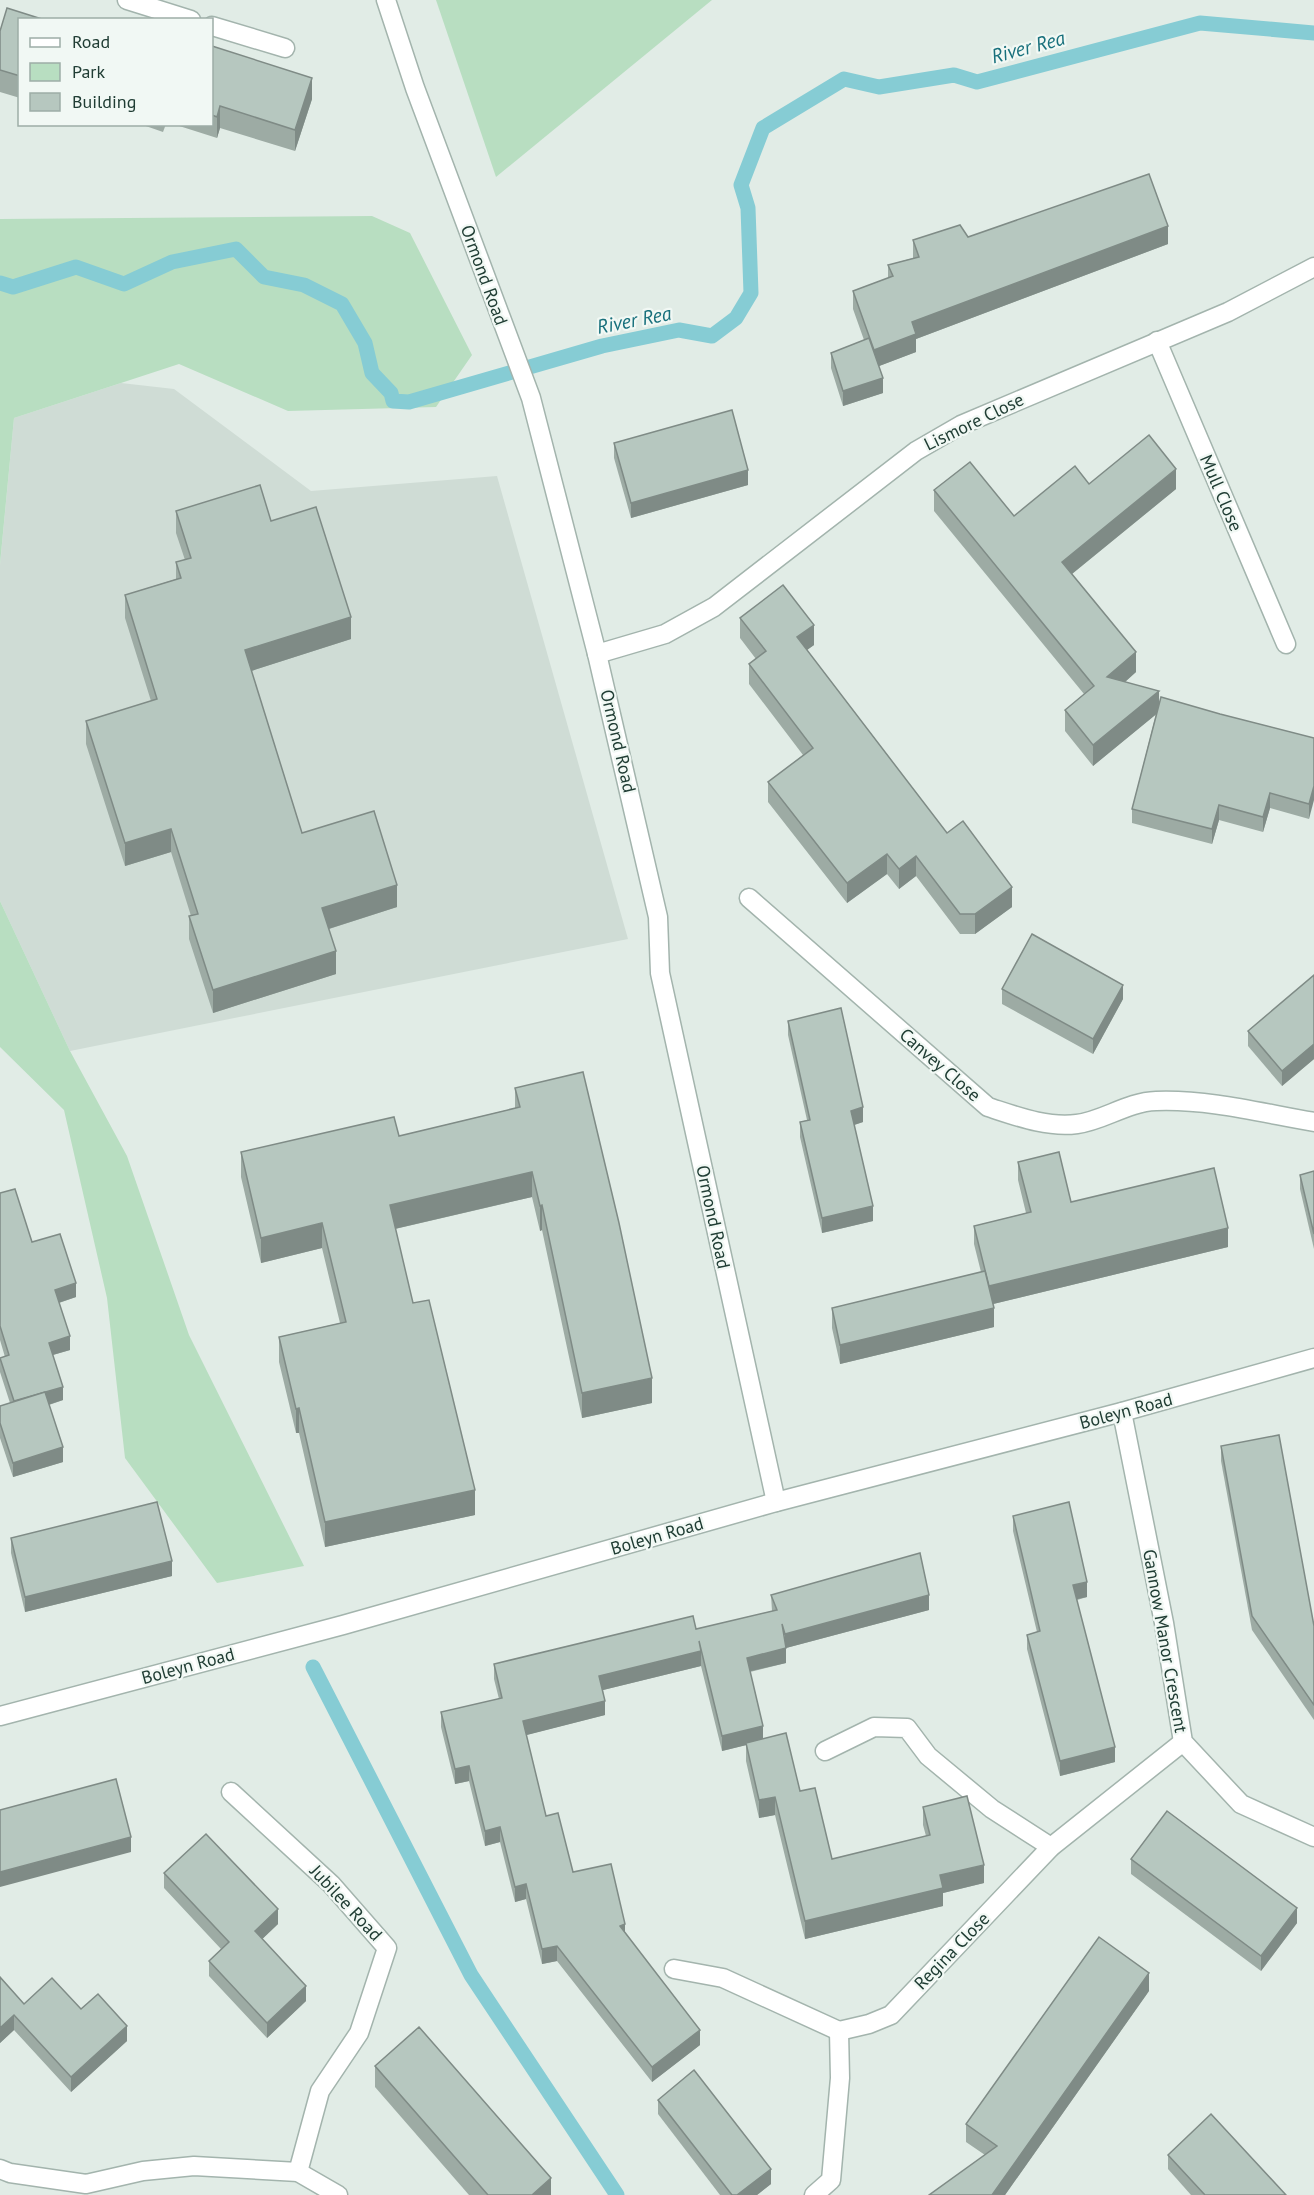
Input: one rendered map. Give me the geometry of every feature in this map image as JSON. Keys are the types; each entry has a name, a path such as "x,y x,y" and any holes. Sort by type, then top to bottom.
{"street":[{"path":"127,0 185,18"},
{"name":"Ormond Road","path":"386,0 415,88 531,398 597,654 658,917 660,973 776,1502"},
{"path":"213,26 285,48"},
{"name":"Lismore Close","path":"597,654 665,634 714,607 916,451 961,424 1228,312 1314,267"},
{"name":"Mull Close","path":"1157,341 1286,644"},
{"name":"Canvey Close","path":"749,898 988,1107 1050,1124 1078,1124 1136,1104 1155,1101 1198,1102 1314,1122"},
{"name":"Boleyn Road","path":"0,1716 343,1625 776,1502 1122,1412 1314,1358"},
{"name":"Gannow Manor Crescent","path":"1122,1412 1164,1623 1183,1742 1241,1804 1314,1837"},
{"path":"825,1751 874,1727 907,1728 928,1756 992,1809 1051,1847"},
{"name":"Regina Close","path":"839,2031 869,2024 891,2015 1051,1847 1183,1742"},
{"name":"Jubilee Road","path":"231,1792 331,1884 387,1948 359,2032 320,2091 298,2172"},
{"path":"674,1970 723,1978 839,2031 840,2078 831,2180 814,2195"},
{"path":"0,2169 85,2189 143,2171 195,2166 298,2172 338,2195"}],"shaded area":[{"path":"121,383 174,389 311,491 497,476 628,939 70,1051 0,901 0,565 14,418"}],"green space":[{"path":"436,0 712,0 496,177"},
{"path":"372,216 410,233 472,355 436,407 288,411 179,364 14,418 0,564 0,219"},
{"path":"0,901 70,1051 127,1156 189,1335 304,1566 217,1583 125,1458 107,1298 64,1110 0,1047"}],"building":[{"path":"7,8 39,18 18,18 18,75 0,70 0,31"},
{"path":"213,46 312,78 295,130 220,106 217,117 213,115"},
{"path":"1149,174 1168,226 912,322 916,334 874,350 853,291 893,276 888,265 919,257 913,240 960,225 968,237"},
{"path":"869,338 883,378 843,391 831,353"},
{"path":"732,410 748,470 631,503 614,443"},
{"path":"1149,435 1176,469 1062,562 1136,652 1107,677 1159,691 1093,745 1065,710 1094,686 934,490 970,462 1014,516 1075,466 1089,484"},
{"path":"260,485 271,521 316,507 351,617 245,650 302,833 374,811 397,885 322,908 336,951 213,990 189,916 198,914 171,829 125,843 86,721 157,699 125,595 181,578 176,562 191,558 176,511"},
{"path":"783,585 814,625 797,637 947,833 963,821 1012,887 975,914 960,914 916,856 899,869 887,854 847,883 768,782 813,748 749,664 766,651 740,618"},
{"path":"1161,697 1314,738 1314,786 1309,804 1270,793 1263,817 1219,805 1212,829 1132,809"},
{"path":"1032,934 1123,985 1093,1039 1002,989"},
{"path":"1314,975 1314,1044 1282,1071 1248,1031"},
{"path":"841,1008 863,1107 851,1111 873,1206 822,1218 800,1122 810,1120 788,1021"},
{"path":"583,1072 619,1223 652,1378 582,1393 542,1205 540,1206 532,1172 390,1205 413,1303 429,1300 475,1490 325,1522 299,1408 296,1409 279,1337 346,1322 322,1223 261,1238 241,1152 394,1117 399,1136 520,1107 515,1088"},
{"path":"1059,1152 1071,1202 1214,1168 1228,1228 989,1286 974,1226 1031,1212 1018,1162"},
{"path":"1314,1171 1314,1234 1300,1175"},
{"path":"15,1189 32,1242 60,1234 76,1283 55,1290 70,1336 49,1343 63,1387 14,1401 0,1358 9,1355 0,1326 0,1193"},
{"path":"985,1271 994,1308 840,1345 832,1308"},
{"path":"45,1392 63,1447 13,1463 0,1423 0,1406"},
{"path":"1279,1435 1314,1626 1314,1705 1252,1616 1221,1446"},
{"path":"157,1502 172,1561 25,1597 11,1538"},
{"path":"1069,1502 1087,1582 1073,1585 1115,1747 1060,1761 1027,1635 1040,1631 1013,1516"},
{"path":"920,1553 929,1595 785,1634 782,1624 786,1648 747,1658 763,1726 722,1736 699,1641 701,1651 599,1676 605,1701 523,1721 546,1816 558,1813 573,1872 611,1864 625,1924 620,1926 700,2030 652,2067 557,1946 542,1949 526,1884 515,1887 500,1827 485,1831 469,1766 455,1769 441,1712 502,1698 494,1664 693,1616 696,1629 777,1610 771,1595"},
{"path":"786,1733 800,1791 815,1788 832,1859 930,1835 923,1807 967,1796 984,1865 940,1875 943,1888 805,1921 775,1797 759,1800 746,1743"},
{"path":"116,1779 131,1837 0,1872 0,1810"},
{"path":"1167,1811 1297,1908 1261,1956 1131,1859"},
{"path":"206,1834 278,1909 255,1931 306,1986 267,2023 209,1961 229,1942 164,1873"},
{"path":"1099,1937 1149,1973 992,2195 929,2195 997,2146 966,2124"},
{"path":"0,1977 24,2004 52,1978 81,2009 98,1994 127,2026 71,2077 14,2015 0,2028"},
{"path":"419,2027 551,2178 532,2195 488,2195 375,2066"},
{"path":"694,2070 771,2169 737,2195 732,2195 658,2100"},
{"path":"1211,2114 1286,2195 1205,2195 1168,2155"}],"waterway":[{"name":"River Rea","path":"0,283 13,287 76,267 124,284 172,262 236,249 264,277 304,285 342,304 365,343 372,373 391,393 393,401 409,402 602,346 679,330 712,336 736,318 751,293 748,208 741,185 763,128 844,79 879,87 954,75 977,82 1200,23 1314,33"},
{"path":"313,1667 471,1975 617,2195"}]}
